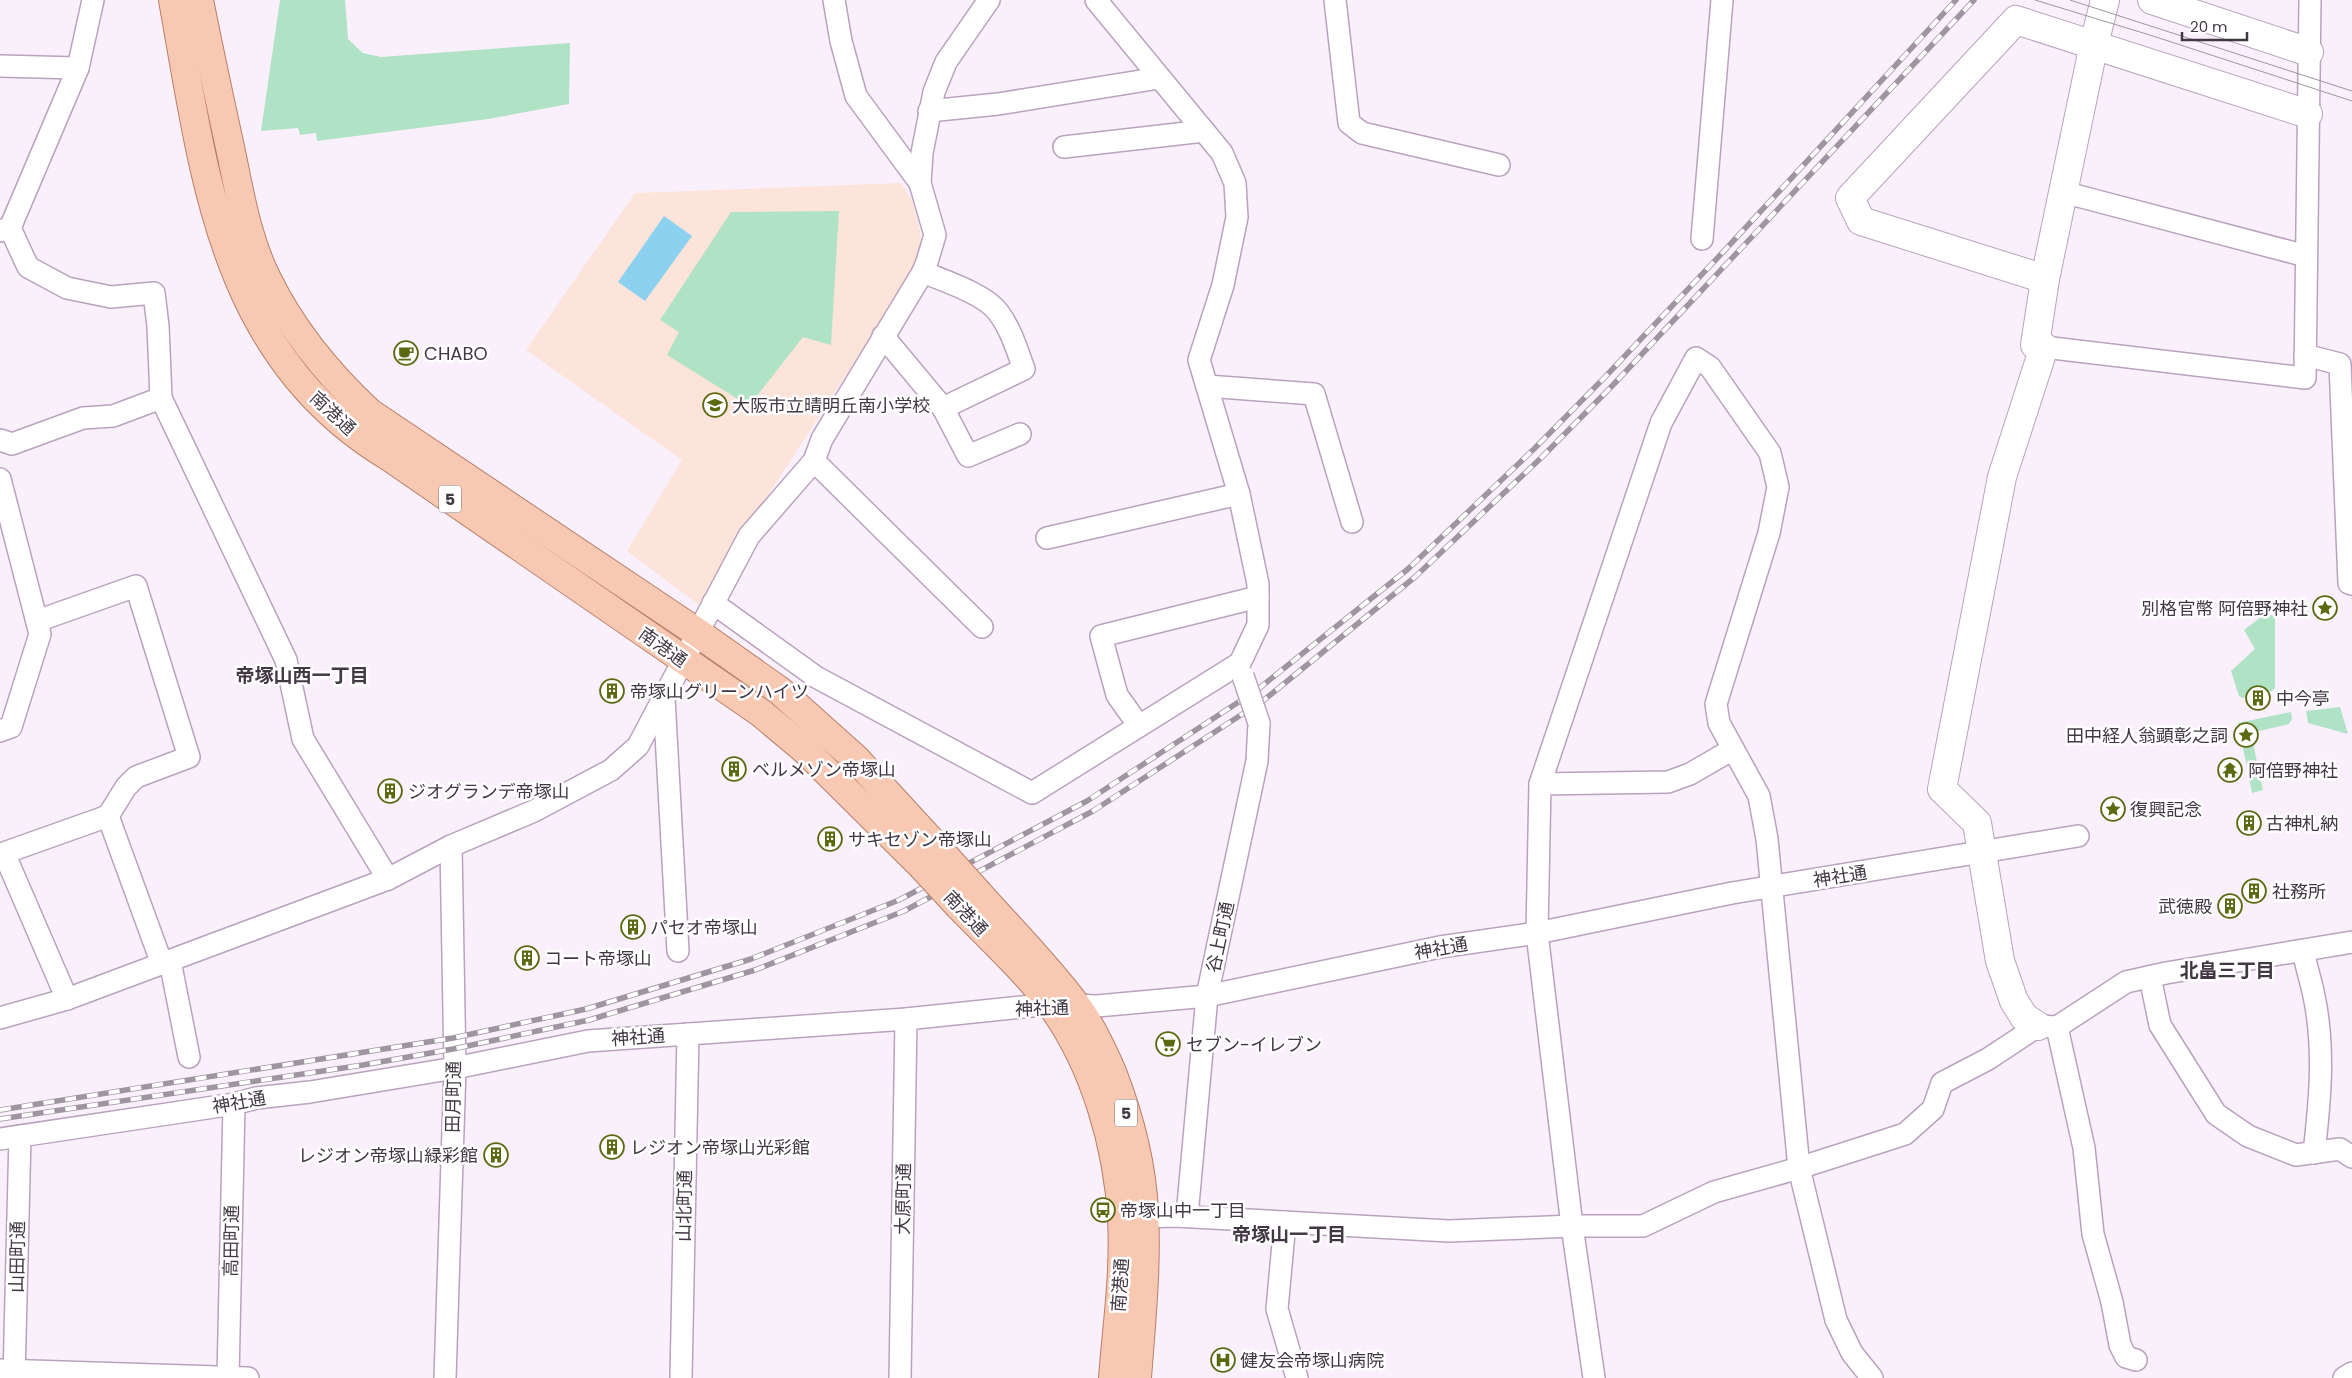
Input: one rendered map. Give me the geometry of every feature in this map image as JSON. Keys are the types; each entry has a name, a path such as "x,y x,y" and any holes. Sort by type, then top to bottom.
{"main road":[{"name":"南港通","path":"172,0 208,186 222,235 247,300 265,334 317,400 364,442 391,458 761,713 932,860"},
{"name":"南港通","path":"199,0 251,240 266,278 315,356 341,386 370,413 698,633 780,691 810,717 856,759 932,860 969,900 1051,1004 1087,1068 1106,1122 1117,1175 1122,1219 1122,1264 1113,1378"},
{"name":"南港通","path":"969,900 1041,962 1077,1006 1102,1050 1130,1123 1139,1168 1144,1217 1145,1267 1137,1378"}],"street":[{"path":"93,0 78,68 5,229 28,267 68,288 111,297 154,293 158,326 161,398 286,660 303,739 388,879"},
{"path":"0,1018 67,999 388,879 451,846 534,811 611,770 638,746 749,536 814,461 822,439 923,272 935,235 920,183 856,96 841,40 834,0"},
{"path":"920,183 929,111 934,92 946,62 989,0"},
{"path":"713,603 816,677 1032,793 1140,726 1242,670 1258,624 1258,584 1239,494 1199,360 1223,285 1237,217 1235,183 1222,153 1096,0"},
{"path":"1336,0 1349,123 1362,133 1499,165"},
{"path":"1702,239 1722,0"},
{"path":"2105,0 2094,44 2045,279 2035,345 2305,378 2310,0"},
{"path":"2152,0 2310,52"},
{"path":"2045,279 1861,221 1850,198 2016,20 2308,114"},
{"path":"0,66 78,68"},
{"path":"929,111 1017,101 1159,78"},
{"path":"1064,146 1204,131"},
{"path":"2063,192 2306,256"},
{"path":"923,272 967,290 997,311 1013,338 1024,369 943,408"},
{"path":"883,336 943,408 968,456 1020,434"},
{"path":"2044,346 2002,477 1942,789 1977,823 2000,960 2014,1001 2024,1017 2048,1026"},
{"path":"2305,355 2340,364 2349,492 2349,583 2352,584"},
{"path":"1594,1378 1572,1226 1538,933 1540,784 1661,423 1696,358 1710,366 1770,453 1778,487 1769,533 1716,704 1719,722 1759,796 1767,839 1799,1168 1836,1320 1852,1353 1872,1378"},
{"path":"1207,386 1314,394 1352,522"},
{"path":"0,440 12,444 83,418 113,416 161,398"},
{"path":"814,461 982,626"},
{"path":"0,479 40,634 11,728 0,731"},
{"path":"1047,538 1239,494"},
{"path":"37,621 136,586 189,757 136,777 126,787 108,816 2,849 67,999"},
{"path":"1140,726 1117,695 1101,636 1258,597"},
{"name":"谷上町通","path":"1187,1216 1207,996 1257,761 1259,723 1242,670"},
{"path":"664,697 678,951"},
{"path":"1540,784 1668,782 1690,774 1733,749"},
{"path":"108,816 166,962 189,1057"},
{"name":"神社通","path":"10,1137 234,1104 256,1098 310,1092 455,1068 588,1041 906,1019 1051,1004 1077,1006 1207,996 1440,947 1538,933 1771,886 2078,836"},
{"name":"田月町通","path":"445,1378 455,1068 451,846"},
{"path":"1144,1217 1187,1216 1449,1231 1572,1226 1643,1226 1714,1192 1799,1168 1905,1134 1933,1108 1942,1083 2126,982 2352,942"},
{"path":"2303,951 2314,996 2320,1035 2320,1095 2314,1153"},
{"path":"2150,977 2160,1025 2216,1114 2248,1136 2296,1155 2340,1149 2352,1157"},
{"name":"大原町通","path":"900,1378 906,1019"},
{"path":"2048,1026 2084,1148 2093,1234 2112,1302 2120,1345 2126,1356 2136,1360"},
{"name":"山北町通","path":"681,1378 688,1034"},
{"name":"高田町通","path":"228,1378 234,1104"},
{"name":"山田町通","path":"9,1373 10,1137"},
{"path":"1285,1222 1277,1309 1297,1378"},
{"path":"9,1373 248,1378"},
{"path":"2344,1378 2352,1373"}],"shaded area":[{"name":"大阪市立晴明丘南小学校","path":"901,183 912,200 920,231 921,253 895,299 719,571 702,607 627,551 682,460 526,350 635,193"}],"green space":[{"path":"280,0 345,0 348,39 363,53 381,57 570,43 569,104 488,119 317,141 316,133 300,135 298,128 261,131"},
{"path":"839,211 831,345 803,337 749,406 667,355 679,332 660,320 731,212"},
{"path":"2272,615 2275,619 2275,688 2272,691 2242,698 2239,696 2231,671 2255,649 2244,630 2260,618"},
{"path":"2340,707 2348,734 2308,723 2306,711"},
{"path":"2291,712 2292,719 2289,724 2251,733 2263,790 2252,793 2238,723"}],"water":[{"path":"664,216 692,236 645,301 618,282"}],"tram line":[{"path":"2035,0 2153,36 2352,101"},
{"path":"2070,0 2352,91"}],"railway":[{"path":"0,1110 453,1038 586,1009 751,959 899,900 1087,801 1257,690 1408,569 1534,449 1605,377 1956,0"},
{"path":"0,1119 363,1065 453,1049 589,1020 755,970 904,911 1093,811 1264,700 1415,577 1542,457 1613,385 1974,0"}],"place":[{"name":"CHABO","path":"406,353"},
{"name":"大阪市立晴明丘南小学校","path":"715,405"},
{"name":"別格官幣 阿倍野神社","path":"2325,608"},
{"name":"帝塚山グリーンハイツ","path":"612,691"},
{"name":"中今亭","path":"2258,698"},
{"name":"田中経人翁顕彰之詞","path":"2246,735"},
{"name":"ベルメゾン帝塚山","path":"734,769"},
{"name":"阿倍野神社","path":"2230,770"},
{"name":"ジオグランデ帝塚山","path":"390,791"},
{"name":"復興記念","path":"2113,809"},
{"name":"古神札納","path":"2249,823"},
{"name":"サキセゾン帝塚山","path":"830,839"},
{"name":"社務所","path":"2254,891"},
{"name":"武徳殿","path":"2230,906"},
{"name":"パセオ帝塚山","path":"633,927"},
{"name":"コート帝塚山","path":"527,958"},
{"name":"セブン-イレブン","path":"1168,1044"},
{"name":"レジオン帝塚山光彩館","path":"612,1147"},
{"name":"レジオン帝塚山緑彩館","path":"496,1155"},
{"name":"帝塚山中一丁目","path":"1103,1210"},
{"name":"健友会帝塚山病院","path":"1223,1360"}],"district":[{"name":"帝塚山西一丁目","path":"302,675"},
{"name":"北畠三丁目","path":"2227,970"},
{"name":"帝塚山一丁目","path":"1289,1234"}]}
